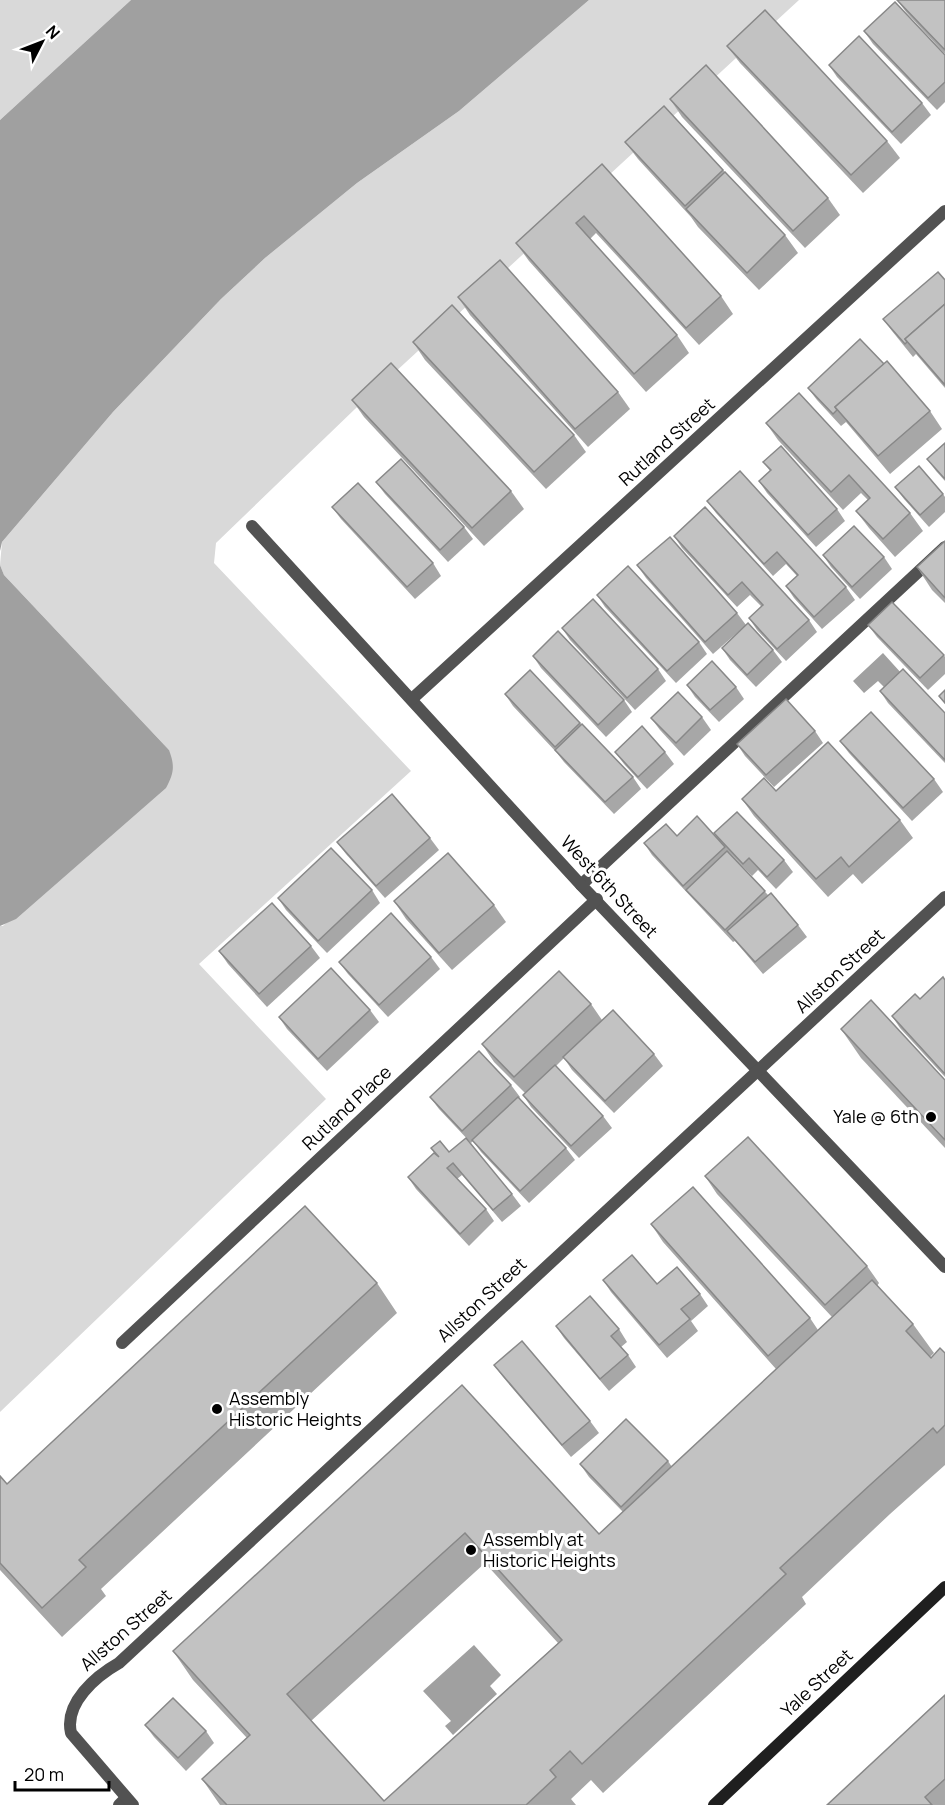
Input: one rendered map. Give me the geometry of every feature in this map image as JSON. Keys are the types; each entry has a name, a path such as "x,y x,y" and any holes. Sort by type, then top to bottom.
{"main road":[{"name":"Yale Street","path":"714,1805 945,1587"}],"street":[{"name":"Rutland Street","path":"412,699 945,211"},
{"name":"West 6th Street","path":"252,526 581,885 597,899 758,1072 945,1267"},
{"path":"581,885 945,547"},
{"name":"Allston Street","path":"126,1803 77,1740 69,1724 71,1714 86,1689 119,1663 663,1156 758,1072 945,897"},
{"name":"Rutland Place","path":"122,1343 597,899"}],"shaded area":[{"path":"0,0 131,0 0,120"},
{"path":"131,0 589,0 459,111 357,183 265,258 221,299 113,412 2,542 0,551 0,120"},
{"path":"589,0 799,0 355,409 216,543 214,563 411,771 199,964 326,1099 0,1412 0,926 3,926 169,750 4,575 0,565 2,542 113,412 221,299 265,258 357,183 459,111"},
{"path":"0,565 4,575 169,750 173,765 166,788 16,919 0,926"},
{"path":"883,653 902,674 885,688 878,681 864,693 853,681"},
{"path":"474,1645 501,1675 490,1686 497,1694 453,1735 445,1726 451,1721 423,1691"}],"building":[{"path":"897,0 945,0 945,50"},
{"path":"895,2 945,55 945,82 928,98 864,31"},
{"path":"765,10 887,141 851,175 727,46"},
{"path":"859,36 922,103 892,132 829,65"},
{"path":"706,65 828,198 793,231 670,99"},
{"path":"664,106 723,170 685,206 625,142"},
{"path":"602,164 721,296 686,328 584,216 576,223 677,335 634,374 516,243"},
{"path":"725,172 785,235 747,273 686,209"},
{"path":"500,260 618,392 575,429 458,297"},
{"path":"938,272 945,280 945,304 905,339 907,342 905,344 883,319"},
{"path":"945,304 945,385 905,339"},
{"path":"452,305 574,435 534,472 413,342"},
{"path":"860,339 884,364 835,407 837,410 833,414 808,388"},
{"path":"887,361 930,411 878,456 835,407"},
{"path":"391,363 511,491 472,528 352,400"},
{"path":"799,393 910,513 883,539 856,511 870,498 849,475 831,492 766,423"},
{"path":"945,443 945,479 927,459"},
{"path":"781,446 837,509 808,535 759,481 771,470 763,462"},
{"path":"401,459 464,527 440,550 376,482"},
{"path":"919,466 943,494 920,515 895,487"},
{"path":"740,471 846,587 814,617 786,586 798,575 777,552 764,564 707,501"},
{"path":"358,483 433,563 407,587 332,507"},
{"path":"705,507 809,620 777,649 749,618 763,605 742,582 728,595 674,536"},
{"path":"854,526 884,557 852,587 823,555"},
{"path":"670,537 737,613 705,642 637,565"},
{"path":"945,541 945,598 917,567"},
{"path":"628,566 699,642 667,671 597,595"},
{"path":"593,599 658,669 627,698 562,628"},
{"path":"892,602 944,655 920,678 868,625"},
{"path":"748,623 773,650 747,675 722,648"},
{"path":"558,631 624,700 598,725 533,656"},
{"path":"712,661 736,687 710,710 687,685"},
{"path":"903,669 945,713 945,760 880,691"},
{"path":"530,670 580,723 555,747 505,694"},
{"path":"945,690 945,703 939,696"},
{"path":"678,692 702,717 676,743 651,718"},
{"path":"786,699 815,731 766,775 737,744"},
{"path":"871,712 934,779 903,808 840,741"},
{"path":"582,724 633,777 605,802 555,750"},
{"path":"642,726 665,752 638,777 615,752"},
{"path":"828,742 900,820 849,867 841,857 816,879 742,799 764,778 776,791"},
{"path":"392,794 430,838 376,886 337,842"},
{"path":"737,812 784,860 767,877 749,858 743,864 714,833"},
{"path":"697,816 725,847 683,886 644,843 666,824 677,836"},
{"path":"331,848 372,890 318,941 278,898"},
{"path":"727,851 765,891 725,930 686,890"},
{"path":"448,853 494,905 439,953 394,901"},
{"path":"771,893 798,925 755,962 727,931"},
{"path":"272,903 311,946 259,994 219,951"},
{"path":"391,913 431,957 379,1005 339,962"},
{"path":"331,968 370,1010 318,1059 279,1017"},
{"path":"559,971 591,1004 514,1077 482,1044"},
{"path":"943,977 945,980 945,1074 892,1016 915,994 920,999"},
{"name":"Yale @ 6th","path":"871,1000 945,1080 945,1140 841,1029"},
{"path":"613,1010 654,1054 605,1101 563,1057"},
{"path":"479,1051 511,1085 462,1131 430,1097"},
{"path":"555,1065 603,1116 571,1146 523,1095"},
{"path":"518,1097 566,1148 520,1191 472,1140"},
{"path":"748,1137 867,1266 825,1305 705,1176"},
{"path":"466,1138 512,1194 493,1210 453,1163 447,1168 486,1209 460,1234 408,1177 434,1153 439,1157 431,1148 440,1141 449,1152"},
{"path":"693,1187 810,1318 768,1356 651,1224"},
{"name":"Assembly Historic Heights","path":"305,1206 377,1283 79,1560 86,1567 42,1608 0,1563 0,1476 7,1484"},
{"path":"632,1255 657,1284 677,1267 700,1294 681,1309 690,1319 659,1345 603,1280"},
{"name":"Assembly at Historic Heights","path":"872,1280 913,1324 906,1331 931,1358 940,1348 945,1353 945,1425 937,1433 933,1428 780,1568 786,1574 582,1764 570,1751 550,1770 556,1777 526,1805 227,1805 202,1779 250,1735 173,1651 462,1385 599,1534","holes":["465,1533 562,1640 384,1801 287,1694"]},
{"path":"590,1296 619,1329 611,1336 628,1355 600,1379 556,1326"},
{"path":"522,1341 590,1421 562,1445 494,1365"},
{"path":"626,1419 668,1461 621,1507 580,1464"},
{"path":"945,1695 945,1779 925,1797 932,1805 827,1805"},
{"path":"173,1698 206,1731 178,1758 145,1725"}],"place":[{"name":"Yale @ 6th","path":"931,1117"},
{"name":"Assembly Historic Heights","path":"217,1409"},
{"name":"Assembly at Historic Heights","path":"471,1550"}]}
